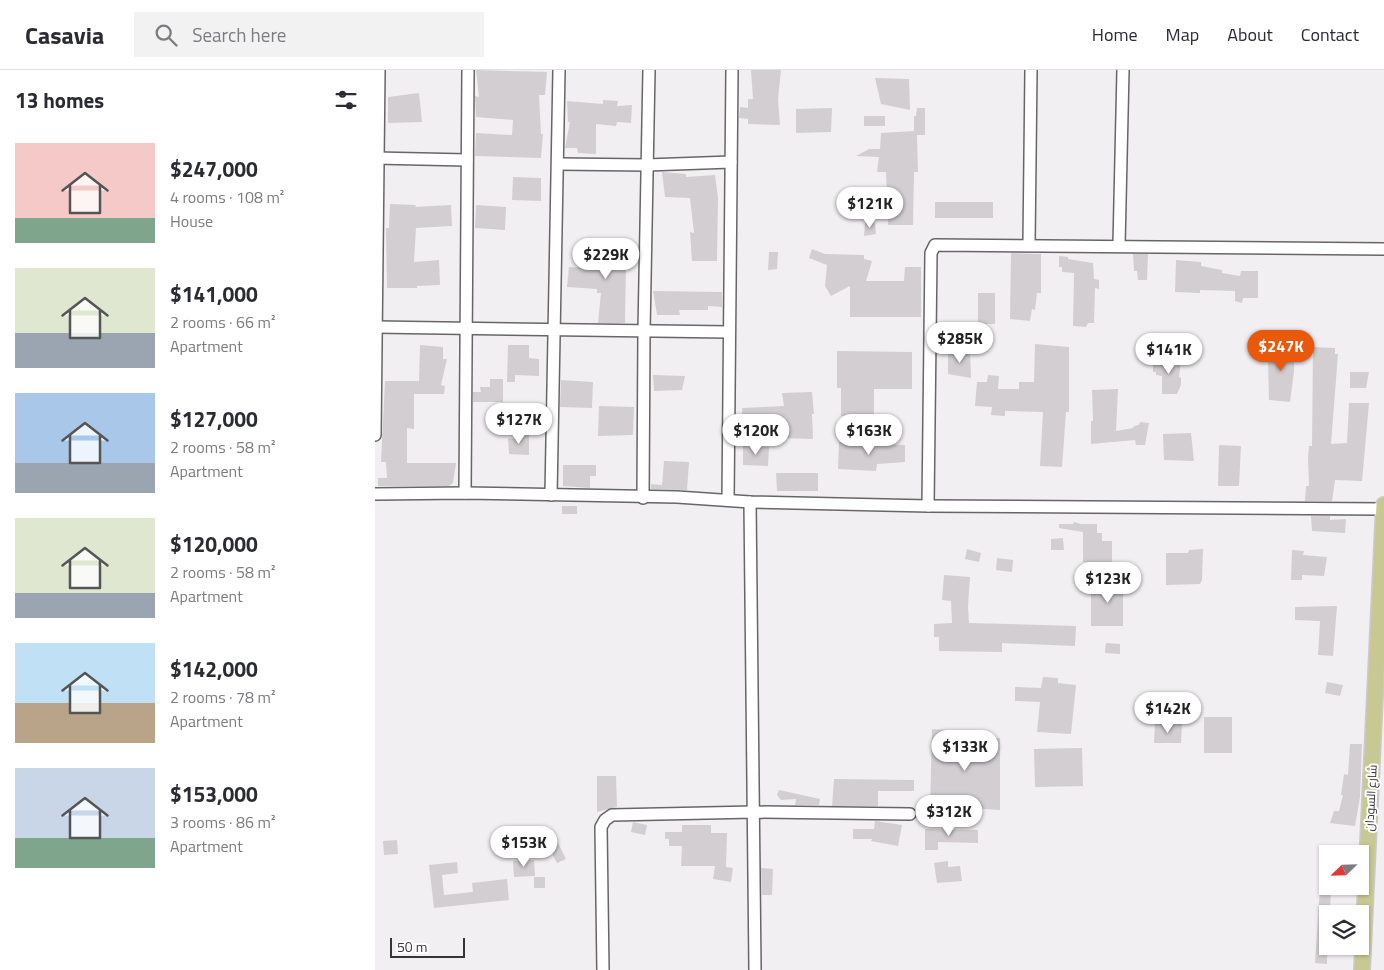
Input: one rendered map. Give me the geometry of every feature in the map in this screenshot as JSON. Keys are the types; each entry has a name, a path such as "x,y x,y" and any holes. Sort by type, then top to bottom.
{"main road":[{"name":"شارع السودان","path":"1361,970 1384,508"}],"street":[{"path":"375,435 379,70"},
{"path":"465,493 468,70"},
{"path":"551,495 559,70"},
{"path":"643,498 649,70"},
{"path":"728,500 732,70"},
{"path":"1029,244 1031,70"},
{"path":"1119,246 1123,70"},
{"path":"377,158 467,160"},
{"path":"558,164 647,165 731,162"},
{"path":"928,506 931,253 933,247 938,243 1384,249"},
{"path":"376,327 729,332"},
{"path":"375,494 465,493 643,498 677,497 750,502 928,506 1384,508"},
{"path":"750,502 755,970"},
{"path":"603,970 601,827 605,820 611,816 753,812 910,814"}],"building":[{"path":"476,70 547,72 545,95 539,95 541,134 543,134 541,158 475,156 476,133 512,135 513,120 476,117 475,96 479,97"},
{"path":"751,70 781,70 778,99 780,125 748,124 748,119 739,118 740,107 748,108 748,99 753,99"},
{"path":"875,78 909,79 910,110 881,104"},
{"path":"419,93 422,122 388,123 388,97"},
{"path":"603,100 618,101 617,106 632,105 631,123 617,122 616,126 596,124 596,154 578,153 577,148 565,148 570,122 568,122 567,101 603,104"},
{"path":"832,108 831,132 796,133 796,109"},
{"path":"917,108 925,108 925,135 917,135 918,172 914,172 913,225 888,225 886,172 877,172 879,157 856,156 869,149 880,149 881,133 914,131 914,116 916,116"},
{"path":"864,116 885,116 885,126 864,126"},
{"path":"662,172 686,174 686,177 715,175 718,198 717,261 692,261 690,232 694,233 690,198 665,197"},
{"path":"513,177 541,178 541,201 512,200"},
{"path":"935,202 993,202 993,218 935,218"},
{"path":"390,204 416,205 415,207 451,205 452,226 416,228 414,262 439,260 440,285 417,286 417,288 387,288 386,228 389,228"},
{"path":"476,205 506,207 505,230 475,228"},
{"path":"865,223 875,223 876,234 864,236"},
{"path":"604,238 630,240 629,263 626,263 625,323 598,323 601,293 597,293 597,289 567,287 569,267 584,268 584,263 602,264"},
{"path":"812,249 825,254 864,255 864,259 872,261 866,281 904,281 905,267 921,267 921,317 850,317 850,286 831,296 825,286 827,265 809,258"},
{"path":"769,252 778,252 777,269 768,270"},
{"path":"1011,253 1041,254 1041,293 1037,293 1035,310 1032,309 1030,321 1010,319"},
{"path":"1133,254 1148,254 1147,280 1138,280 1137,271 1134,271"},
{"path":"1059,256 1093,263 1094,279 1099,280 1099,289 1095,288 1094,323 1088,323 1086,327 1073,326 1074,273 1062,272 1062,267 1059,267"},
{"path":"1176,260 1201,262 1201,266 1222,270 1222,273 1240,276 1241,271 1258,271 1258,298 1243,298 1242,303 1235,301 1235,291 1200,290 1200,293 1175,292"},
{"path":"653,291 722,292 722,307 708,306 708,310 679,310 680,315 657,315"},
{"path":"978,293 995,293 995,324 978,324"},
{"path":"1272,343 1294,343 1294,372 1290,402 1269,400 1268,359 1272,360"},
{"path":"1035,344 1069,347 1069,412 1066,412 1062,467 1040,466 1043,412 1005,411 1005,416 991,415 992,407 975,406 977,382 987,382 988,375 999,376 998,389 1019,389 1019,382 1034,382"},
{"path":"420,345 443,347 443,359 447,359 441,385 445,386 444,394 414,394 414,429 407,428 407,463 456,463 453,483 449,486 378,486 378,478 387,478 386,462 381,462 385,381 419,381"},
{"path":"508,345 529,345 529,358 539,359 539,376 515,375 515,382 507,382"},
{"path":"1313,347 1335,348 1335,354 1338,354 1331,444 1347,443 1349,403 1369,403 1362,481 1335,480 1332,501 1305,501 1306,486 1309,486 1309,446 1312,446"},
{"path":"970,349 971,378 948,374 948,353"},
{"path":"837,351 912,352 912,389 874,389 874,415 841,416 841,388 837,388"},
{"path":"1163,359 1181,359 1179,377 1181,378 1181,385 1177,394 1162,394 1162,376 1156,375 1156,372 1153,372 1153,364 1163,364"},
{"path":"1350,372 1369,372 1366,388 1350,388"},
{"path":"653,375 685,376 682,390 654,391"},
{"path":"490,379 503,379 503,402 473,402 473,392 481,392 480,387 490,387"},
{"path":"561,380 593,382 592,408 560,407"},
{"path":"1118,389 1116,431 1133,428 1139,425 1140,422 1149,423 1145,445 1136,445 1135,440 1091,444 1091,421 1093,421 1092,390"},
{"path":"812,392 814,414 812,414 813,439 781,438 781,428 743,428 742,408 784,406 782,393"},
{"path":"599,406 634,407 633,435 598,436"},
{"path":"1191,433 1194,461 1164,460 1163,434"},
{"path":"520,434 529,434 529,455 509,454 508,438 517,439"},
{"path":"839,442 905,445 905,462 877,464 876,471 838,469"},
{"path":"1219,445 1241,446 1239,486 1218,486"},
{"path":"743,446 769,447 768,466 743,465"},
{"path":"664,461 689,462 687,490 651,489 651,484 662,485"},
{"path":"563,465 596,465 596,476 590,476 590,488 563,486"},
{"path":"776,473 818,473 818,491 777,491"},
{"path":"562,506 577,506 577,514 562,514"},
{"path":"1311,516 1330,516 1330,520 1346,519 1345,533 1312,531"},
{"path":"1074,522 1097,524 1097,533 1102,533 1102,541 1112,541 1112,562 1083,562 1083,532 1059,528 1059,524 1073,524"},
{"path":"1063,538 1064,550 1051,550 1051,539"},
{"path":"967,549 981,553 979,562 965,559"},
{"path":"1203,549 1202,580 1200,584 1166,585 1166,553 1188,553 1189,550"},
{"path":"1292,550 1304,551 1303,555 1327,557 1324,576 1302,575 1302,580 1291,580"},
{"path":"997,558 1013,560 1012,572 996,570"},
{"path":"944,575 970,577 969,623 1076,626 1075,646 1002,643 1002,652 939,651 939,637 934,637 934,624 952,623 951,601 942,600"},
{"path":"1101,579 1123,579 1123,626 1091,626 1091,587 1101,587"},
{"path":"1337,606 1333,656 1318,655 1320,621 1295,620 1295,607"},
{"path":"1106,643 1120,644 1120,654 1105,653"},
{"path":"1043,677 1058,678 1058,683 1076,685 1071,734 1037,732 1040,702 1015,701 1015,687 1041,688"},
{"path":"1327,682 1343,685 1340,696 1325,693"},
{"path":"1204,717 1232,717 1232,753 1204,753"},
{"path":"1155,724 1182,724 1181,743 1154,743"},
{"path":"932,729 948,730 948,734 965,734 964,740 1000,738 1000,810 968,808 968,805 946,805 945,812 930,812"},
{"path":"1350,744 1362,744 1360,797 1355,826 1330,823 1334,811 1339,811 1343,795 1341,795 1344,774 1348,775"},
{"path":"1082,748 1083,786 1035,787 1034,749"},
{"path":"597,776 616,776 617,807 597,812"},
{"path":"834,779 914,780 914,791 878,791 878,806 832,806"},
{"path":"779,790 820,799 819,805 795,805 796,799 781,800 777,795"},
{"path":"875,821 902,825 898,846 871,841 872,839 853,839 853,829 874,829"},
{"path":"633,822 647,825 645,835 631,832"},
{"path":"682,825 711,825 711,833 727,833 726,867 733,868 731,882 713,879 715,866 681,866 682,846 669,846 669,839 665,839 665,832 682,832"},
{"path":"925,829 978,830 978,843 938,842 938,850 925,850"},
{"path":"397,840 398,854 384,855 383,841"},
{"path":"557,841 566,859 557,863 548,846"},
{"path":"534,860 535,876 514,877 513,861"},
{"path":"948,861 948,867 960,866 962,881 937,883 934,863"},
{"path":"457,862 458,873 442,875 444,895 473,892 472,883 507,879 509,900 434,908 429,865"},
{"path":"761,868 773,869 772,895 762,895"},
{"path":"534,877 545,877 545,888 534,888"},
{"path":"1319,895 1331,895 1330,905 1319,905 1319,955 1327,955 1327,964 1315,963"}]}
